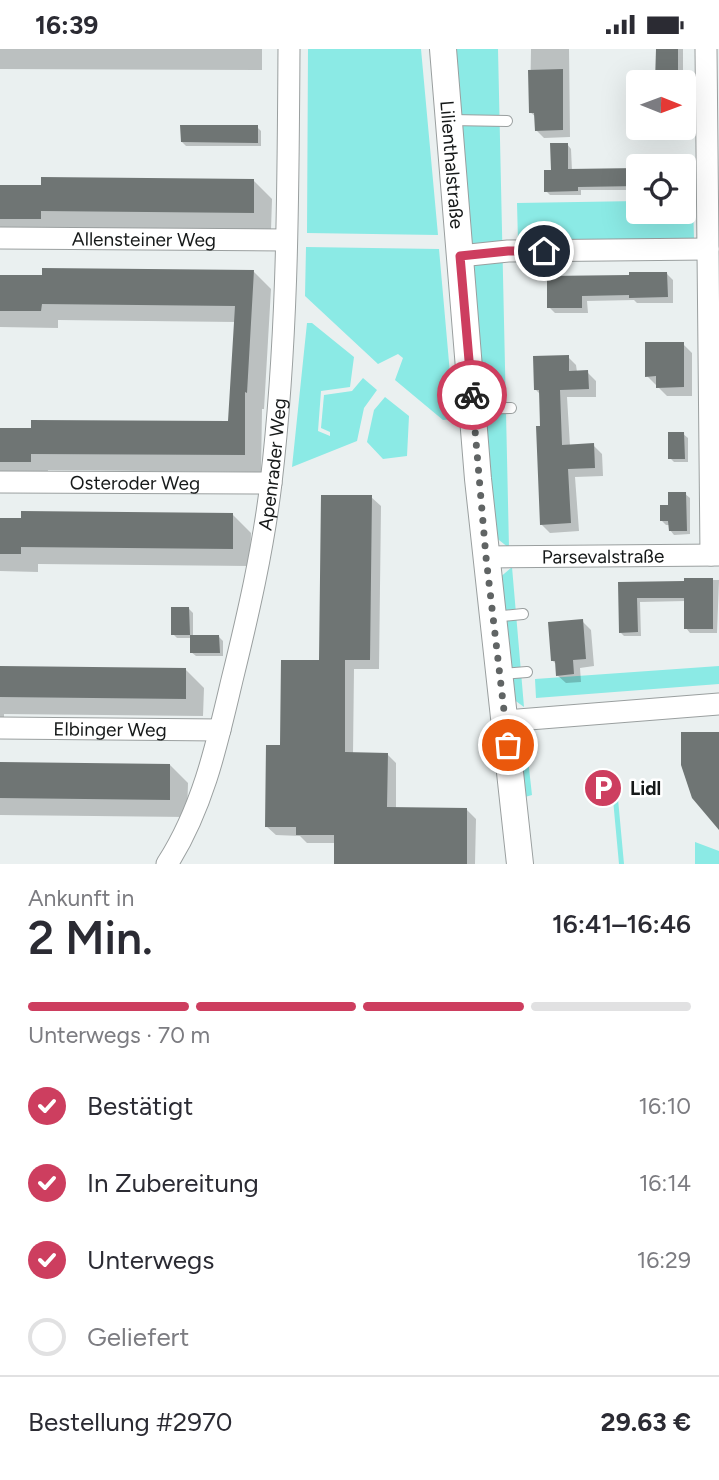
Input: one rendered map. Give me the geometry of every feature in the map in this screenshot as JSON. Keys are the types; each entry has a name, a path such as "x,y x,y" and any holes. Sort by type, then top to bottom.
{"street":[{"name":"Apenrader Weg","path":"167,864 203,790 220,730 247,621 271,483 284,324 289,49"},
{"name":"Lilienthalstraße","path":"443,49 486,557 520,864"},
{"path":"706,49 715,555"},
{"name":"Allensteiner Weg","path":"0,238 286,240"},
{"path":"460,256 508,251 708,249"},
{"name":"Osteroder Weg","path":"0,482 271,483"},
{"name":"Parsevalstraße","path":"486,557 715,555"},
{"path":"505,721 719,704"},
{"name":"Elbinger Weg","path":"0,727 220,730"}],"lane":[{"path":"448,120 507,121"},
{"path":"473,409 511,408"},
{"path":"493,617 523,614"},
{"path":"500,674 527,671"}],"shaded area":[{"path":"308,49 421,49 438,235 307,233"},
{"path":"453,49 498,49 509,548 494,536"},
{"path":"626,201 626,224 694,224 694,240 518,242 517,203"},
{"path":"306,247 439,249 454,419 443,420 395,380 403,358 398,354 378,364 305,296"},
{"path":"307,323 312,323 354,357 350,387 321,391 318,431 330,436 330,432 321,428 324,395 352,391 363,378 377,390 364,408 357,441 292,467"},
{"path":"385,397 409,416 407,456 383,459 367,442 374,410"},
{"path":"512,567 524,707 513,699 498,579"},
{"path":"719,666 719,684 536,698 535,679"},
{"path":"526,741 532,795 525,797 519,745"},
{"path":"616,777 624,864 619,864 611,778"},
{"path":"695,842 719,851 719,864 695,864"}],"building":[{"path":"656,49 678,49 678,70 655,70"},
{"path":"563,69 563,130 535,131 534,113 529,113 528,70"},
{"path":"180,125 258,125 258,143 181,142"},
{"path":"550,143 568,143 568,169 626,168 626,186 578,187 578,191 544,192 544,170 551,170"},
{"path":"41,177 254,179 254,213 41,211 41,219 0,219 0,185 41,185"},
{"path":"42,268 254,270 247,393 245,392 245,455 31,454 31,462 0,462 0,428 31,428 31,420 228,421 235,306 42,304 41,311 0,311 0,275 42,275"},
{"path":"629,272 667,272 668,297 582,296 582,308 547,308 547,276 629,275"},
{"path":"645,342 684,342 684,387 656,388 656,376 645,377"},
{"path":"569,355 569,371 588,370 589,389 560,390 562,445 594,443 595,468 568,469 571,523 540,525 536,426 540,426 539,390 534,390 533,356"},
{"path":"668,432 684,432 685,459 668,459"},
{"path":"668,492 686,492 687,531 669,531 668,521 660,521 660,505 668,505"},
{"path":"321,495 372,495 370,660 345,660 345,752 388,753 387,807 467,808 467,864 334,864 334,835 296,835 296,827 265,827 266,745 280,745 281,660 319,660"},
{"path":"21,511 233,513 233,549 21,547 21,554 0,554 0,518 21,518"},
{"path":"684,578 713,578 713,629 684,629 684,598 637,598 638,632 619,633 618,582 684,581"},
{"path":"171,607 189,607 190,635 171,635"},
{"path":"583,619 586,659 573,660 574,674 556,676 555,661 551,661 548,622"},
{"path":"190,635 219,635 220,653 190,653"},
{"path":"0,666 186,668 186,699 0,697"},
{"path":"681,732 719,732 719,830 692,798 681,765"},
{"path":"0,762 170,764 170,800 0,798"}],"way so far":[{"path":"472,395 486,557 508,745"}],"place":[{"name":"Lidl","path":"603,788"}],"route":[{"path":"472,395 460,256 508,251 544,251"}]}
